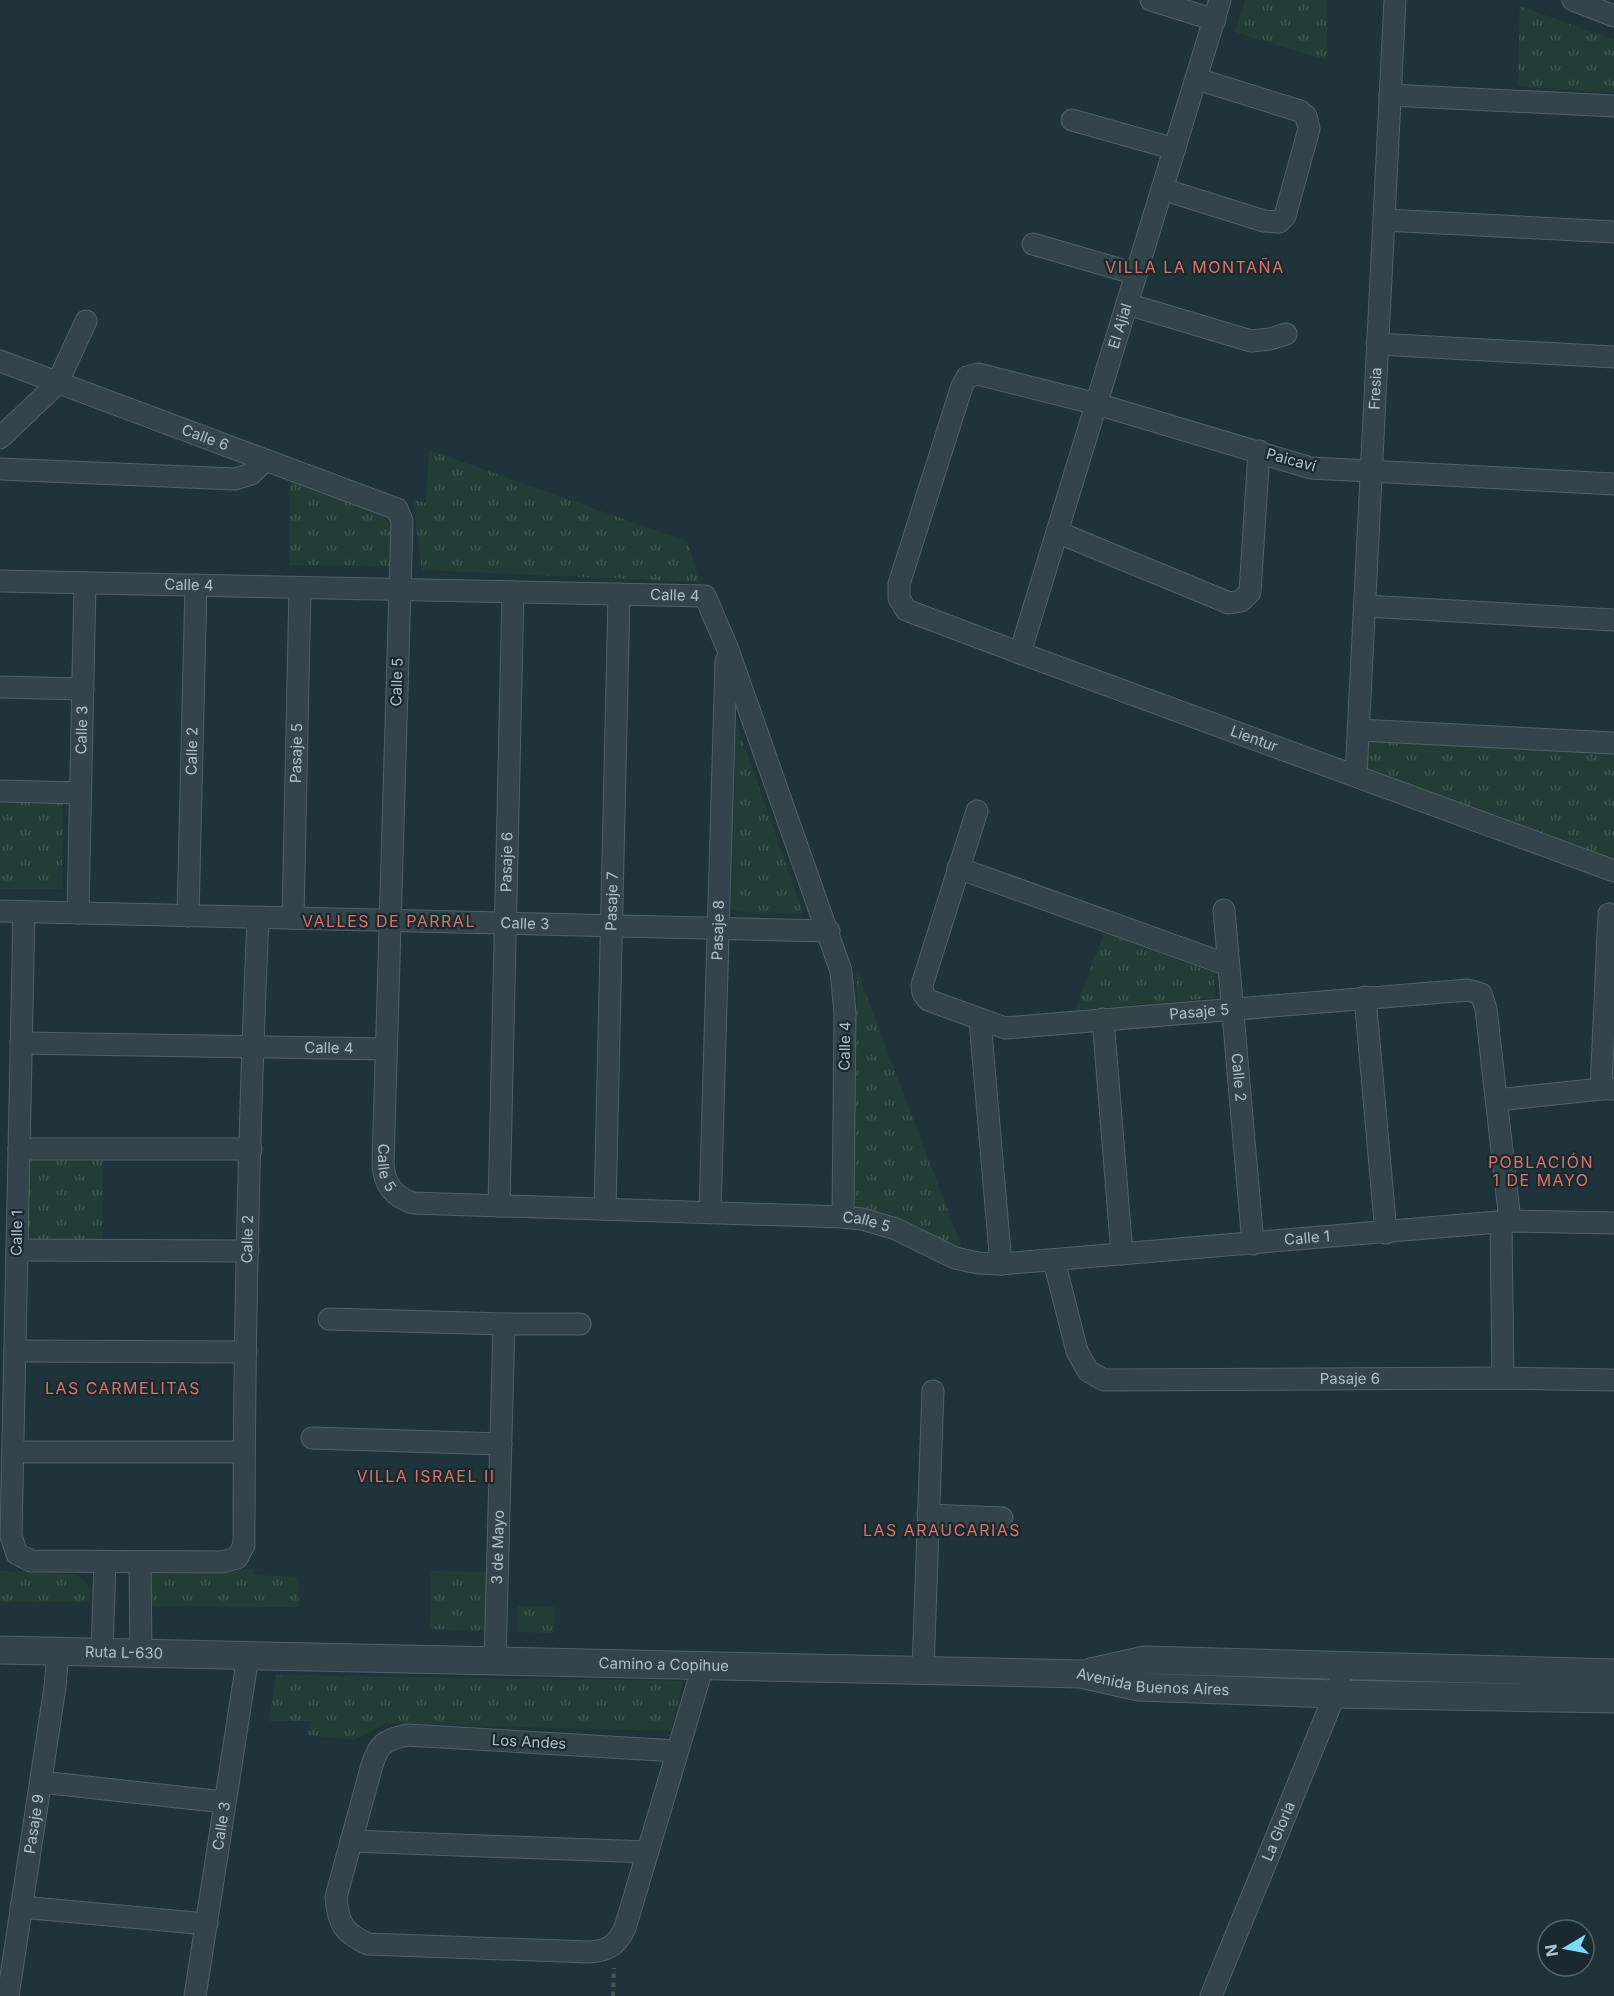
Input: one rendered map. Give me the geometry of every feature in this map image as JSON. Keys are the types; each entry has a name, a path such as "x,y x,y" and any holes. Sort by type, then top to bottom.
{"street":[{"path":"1152,0 1217,10"},
{"name":"Fresia","path":"1356,776 1395,0"},
{"path":"1573,0 1614,16"},
{"name":"El Ajial","path":"1020,653 1217,10"},
{"path":"1162,189 1264,221 1280,222 1285,216 1308,129 1306,116 1300,111 1197,79"},
{"path":"1390,95 1614,106"},
{"path":"1072,120 1175,149"},
{"path":"1385,220 1614,232"},
{"path":"1033,244 1136,274"},
{"path":"1127,304 1251,341 1260,341 1286,333"},
{"path":"0,438 57,384 86,321"},
{"path":"1377,344 1614,357"},
{"name":"Calle 6","path":"0,362 397,509 402,521"},
{"name":"Paicaví","path":"899,598 899,584 962,386 967,376 978,374 1097,404 1311,468 1614,484"},
{"path":"1057,532 1228,603 1241,601 1250,592 1259,451"},
{"path":"0,469 235,479 251,474 265,460"},
{"name":"Calle 5","path":"402,521 383,1164 383,1173 391,1190 413,1203 862,1219 896,1229 955,1258 978,1263 1001,1264"},
{"name":"Calle 4","path":"0,581 705,596 727,647 829,931 841,971 845,993 843,1217"},
{"name":"Calle 3","path":"78,913 85,583"},
{"name":"Calle 2","path":"188,916 196,585"},
{"name":"Pasaje 5","path":"293,918 300,588"},
{"name":"Pasaje 6","path":"499,1206 513,592"},
{"name":"Pasaje 7","path":"605,1209 620,594"},
{"name":"Lientur","path":"899,598 906,610 1614,871"},
{"path":"1365,606 1614,620"},
{"name":"Pasaje 8","path":"710,1212 727,647"},
{"path":"0,687 83,689"},
{"path":"1358,730 1614,743"},
{"path":"0,791 80,793"},
{"path":"978,811 958,868 1228,965"},
{"name":"Pasaje 5","path":"958,868 922,985 922,993 927,1000 980,1021 1005,1028 1468,990 1481,994 1486,1009 1497,1100"},
{"name":"Calle 2","path":"1224,910 1253,1244"},
{"name":"Calle 3","path":"0,911 829,931"},
{"name":"Calle 1","path":"24,912 11,1536 17,1554 31,1561 105,1562"},
{"path":"1503,1378 1505,1222 1497,1100 1607,1089 1609,914"},
{"name":"Calle 2","path":"140,1562 222,1562 237,1558 244,1545 252,1046 258,918"},
{"path":"1365,997 1386,1233"},
{"path":"1103,1019 1122,1254"},
{"path":"980,1021 1001,1264"},
{"name":"Calle 4","path":"21,1043 385,1049"},
{"path":"19,1149 250,1149"},
{"name":"Calle 1","path":"1001,1264 1505,1222 1614,1223"},
{"path":"17,1250 248,1251"},
{"name":"Pasaje 6","path":"1054,1261 1077,1352 1088,1371 1104,1380 1503,1378 1614,1380"},
{"path":"328,1319 580,1324"},
{"name":"3 de Mayo","path":"495,1661 504,1324"},
{"path":"15,1351 246,1352"},
{"path":"923,1670 933,1391"},
{"path":"312,1438 501,1444"},
{"path":"13,1452 244,1452"},
{"path":"928,1515 1002,1518"},
{"path":"102,1653 105,1562 140,1562 141,1653"},
{"name":"Ruta L-630","path":"0,1650 248,1656"},
{"name":"Pasaje 9","path":"8,1996 55,1687 58,1652"},
{"name":"Calle 3","path":"195,1996 248,1656"},
{"name":"Camino a Copihue","path":"248,1656 1081,1674"},
{"name":"Avenida Buenos Aires","path":"1081,1674 1145,1660 1614,1673"},
{"path":"646,1852 351,1841 336,1897 337,1914 351,1936 368,1944 589,1952 602,1951 613,1946 626,1928 646,1852 703,1665"},
{"name":"La Gloria","path":"1211,1996 1347,1665"},
{"name":"Avenida Buenos Aires","path":"1081,1674 1138,1687 1335,1694 1614,1699"},
{"name":"Los Andes","path":"351,1841 376,1752 382,1743 393,1738 407,1735 677,1751"},
{"path":"41,1782 224,1802"},
{"path":"21,1907 207,1924"}],"path":[{"path":"613,1946 613,1996"}],"green space":[{"path":"1245,0 1327,0 1327,60 1235,32"},
{"path":"1520,6 1614,40 1614,93 1518,86"},
{"path":"429,450 688,542 699,582 422,570 413,500 426,503"},
{"path":"290,479 385,517 392,529 390,566 289,565"},
{"path":"736,722 803,914 732,910"},
{"path":"1363,735 1614,748 1614,865 1362,772"},
{"path":"0,798 63,799 62,889 0,889"},
{"path":"1104,933 1214,973 1215,998 1075,1010"},
{"path":"857,971 963,1250 883,1213 855,1208"},
{"path":"24,1155 103,1156 102,1244 24,1244"},
{"path":"253,1569 254,1575 298,1577 299,1607 151,1606 151,1575 160,1570"},
{"path":"0,1571 76,1575 88,1586 90,1602 0,1602"},
{"path":"431,1571 487,1572 485,1631 430,1629"},
{"path":"518,1606 555,1607 554,1633 517,1632"},
{"path":"276,1675 683,1681 671,1731 385,1723 355,1740 307,1735 312,1721 269,1721"}],"district":[{"name":"VILLA LA MONTAÑA","path":"1195,267"},
{"name":"VALLES DE PARRAL","path":"389,921"},
{"name":"POBLACIÓN 1 DE MAYO","path":"1541,1171"},
{"name":"LAS CARMELITAS","path":"123,1388"},
{"name":"VILLA ISRAEL II","path":"426,1476"},
{"name":"LAS ARAUCARIAS","path":"942,1530"}]}
